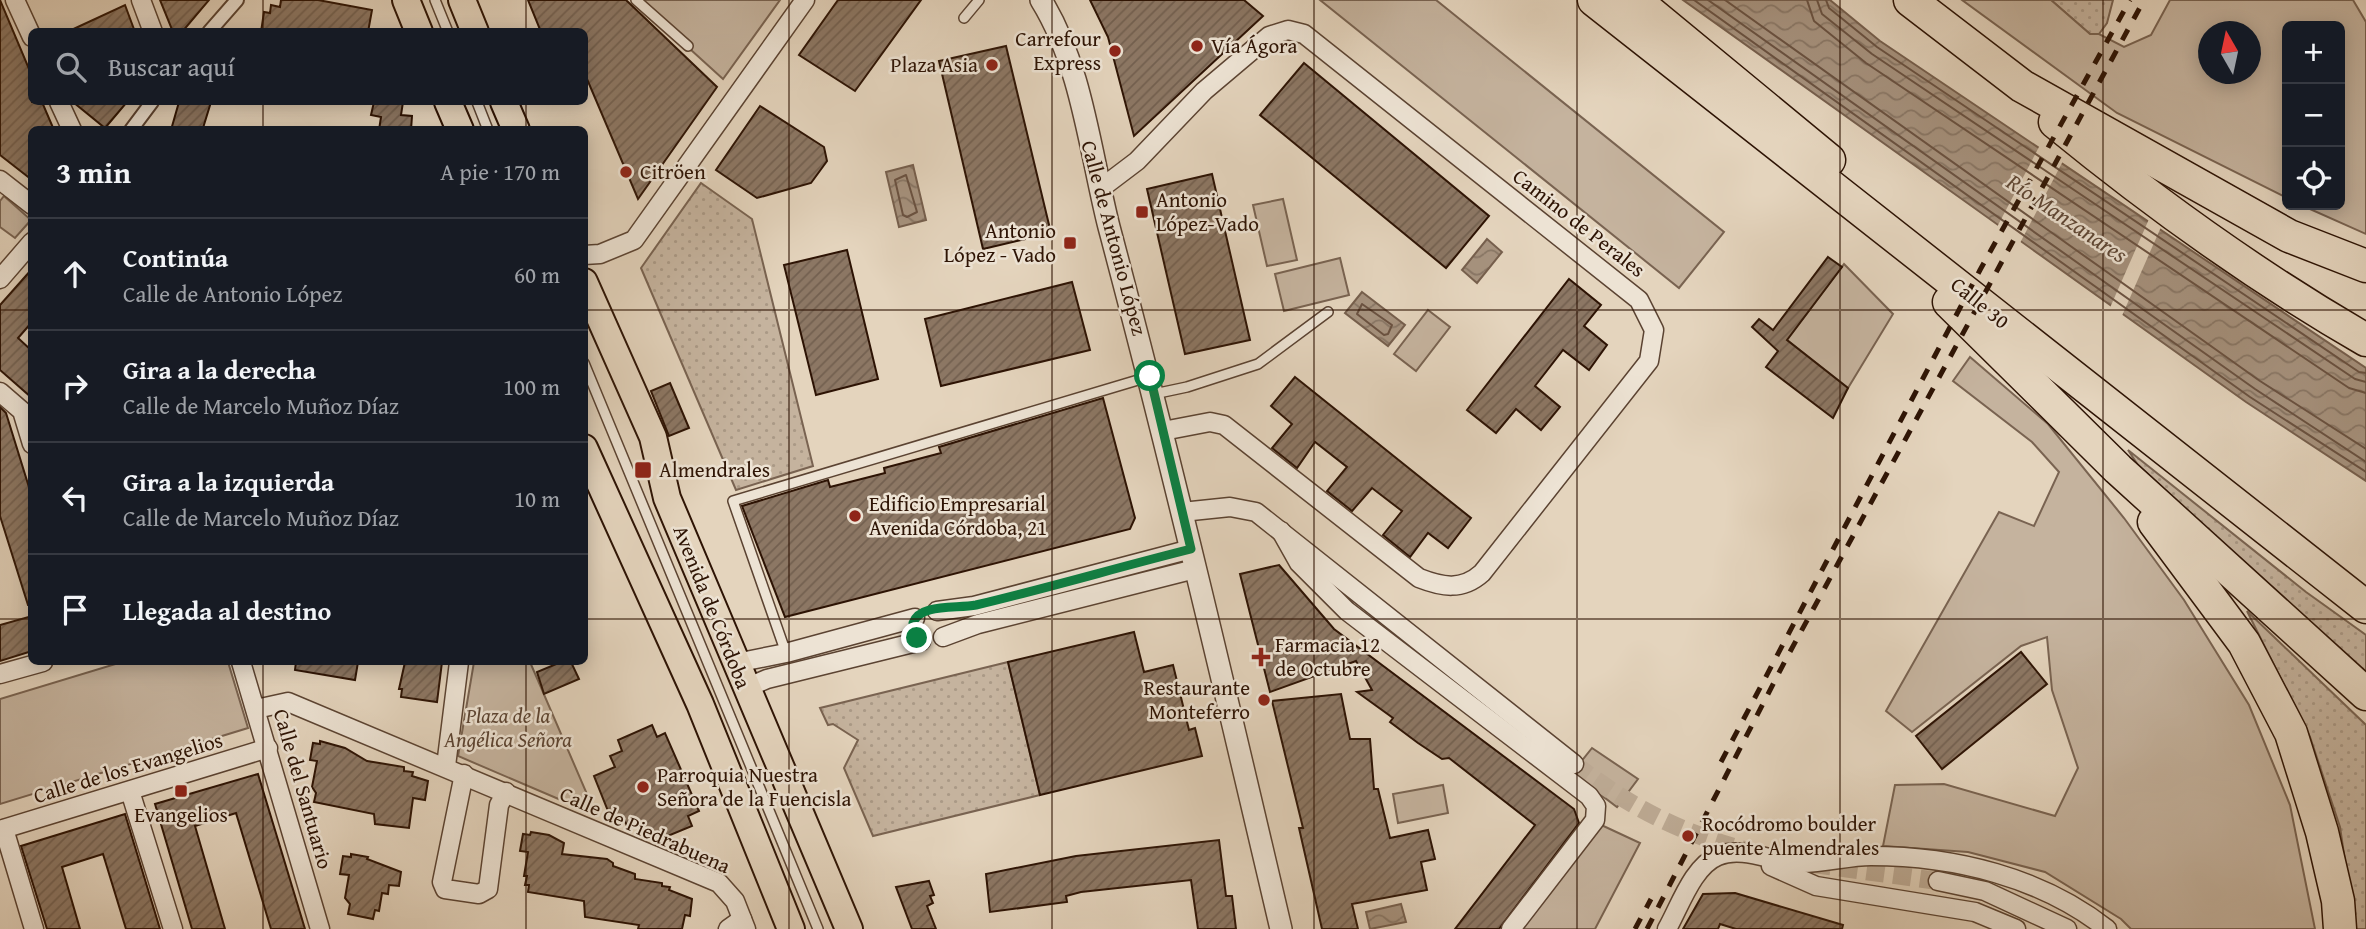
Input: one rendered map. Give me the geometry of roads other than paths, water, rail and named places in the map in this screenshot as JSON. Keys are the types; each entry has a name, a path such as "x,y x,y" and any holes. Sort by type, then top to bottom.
{"highway":[{"name":"Calle 30","path":"1594,0 2366,607"},
{"path":"1635,0 1963,273 2019,316 2038,350"},
{"path":"1910,0 2022,86 2289,236 2366,266"},
{"path":"2022,86 2054,121 2211,243 2267,281 2366,340"},
{"path":"1927,260 1942,295 2118,469 2366,694"},
{"path":"2118,469 2244,643 2291,733 2322,832 2338,901 2340,929"}],"main road":[{"path":"406,0 417,28"},
{"path":"462,0 473,28"},
{"path":"449,105 458,126"},
{"path":"505,105 514,126"},
{"name":"Avenida de Córdoba","path":"588,291 653,437 667,498 849,929"},
{"path":"588,456 623,527 700,704 790,929"}],"street":[{"path":"15,0 28,28"},
{"path":"141,0 152,28"},
{"path":"212,28 237,0"},
{"path":"588,255 600,254 634,240 805,0"},
{"name":"Calle de Antonio López","path":"1041,0 1053,19 1072,73 1152,385 1282,929"},
{"name":"Camino de Perales","path":"1100,189 1137,161 1204,91 1269,36 1288,30 1304,34 1639,300 1654,330 1649,361 1482,573 1472,582 1460,586 1440,587 1419,578 1224,425 1210,422 1163,431"},
{"path":"61,105 70,126"},
{"path":"134,126 150,105"},
{"path":"0,180 28,202"},
{"path":"0,279 28,247"},
{"path":"0,392 22,411 28,430"},
{"path":"1182,512 1241,507 1256,512 1574,764"},
{"path":"1281,531 1299,563 1348,611 1589,796 1596,806 1595,820 1511,929"},
{"path":"736,663 786,653 915,618 927,609 937,611 974,606 1193,559"},
{"path":"746,688 768,679 921,641 930,643 978,624 1193,559"},
{"path":"937,611 946,622 943,637"},
{"path":"915,618 914,633 921,641"},
{"path":"0,674 32,665"},
{"name":"Calle del Santuario","path":"242,665 320,929"},
{"path":"446,766 459,665"},
{"name":"Calle de Piedrabuena","path":"256,709 289,702 719,883 730,893 739,926"},
{"name":"Calle de los Evangelios","path":"2,830 268,748"},
{"path":"464,774 442,882 445,889 479,894 488,888 499,805 506,792"},
{"path":"130,791 173,929"},
{"path":"2,830 34,929"},
{"path":"1667,929 1706,863 1727,853 1801,863 1870,856 1962,864 2021,881 2082,912 2107,929"},
{"path":"1760,857 1771,866 1816,886 1975,912 2017,929"},
{"path":"1938,881 1993,894 2067,929"}],"lane":[{"path":"435,0 446,28"},
{"path":"636,0 688,46"},
{"path":"964,18 979,0"},
{"path":"478,105 486,126"},
{"path":"786,653 733,501 1152,385 1207,382 1258,364 1328,312"},
{"name":"Avenida de Córdoba","path":"588,373 818,929"}],"water":[{"name":"Río Manzanares","path":"1683,0 1830,0 1880,41 2366,368 2366,481 2246,402"},
{"path":"913,165 926,220 899,227 886,172"},
{"path":"1487,239 1502,252 1477,283 1462,270"},
{"path":"1362,292 1405,325 1388,346 1345,313"},
{"path":"1401,904 1406,922 1370,929 1366,912"}],"tunnel":[{"path":"1574,764 1657,817 1699,836 1748,851"},
{"path":"1813,864 1938,881"}],"railway":[{"path":"1721,762 1980,270 2130,0"},
{"path":"1647,929 1785,661 2144,0"},
{"path":"1635,929 1651,899"}],"place":[{"name":"Vía Ágora","path":"1197,46"},
{"name":"Carrefour Express","path":"1115,51"},
{"name":"Plaza Asia","path":"992,65"},
{"name":"Citröen","path":"626,172"},
{"name":"Antonio López-Vado","path":"1142,212"},
{"name":"Antonio López - Vado","path":"1070,243"},
{"name":"Almendrales","path":"643,470"},
{"name":"Edificio Empresarial Avenida Córdoba, 21","path":"855,516"},
{"name":"Farmacia 12 de Octubre","path":"1261,657"},
{"name":"Restaurante Monteferro","path":"1264,700"},
{"name":"Parroquia Nuestra Señora de la Fuencisla","path":"643,787"},
{"name":"Evangelios","path":"181,791"},
{"name":"Rocódromo boulder puente Almendrales","path":"1688,836"}],"park label":[{"name":"Plaza de la Angélica Señora","path":"508,728"}]}
